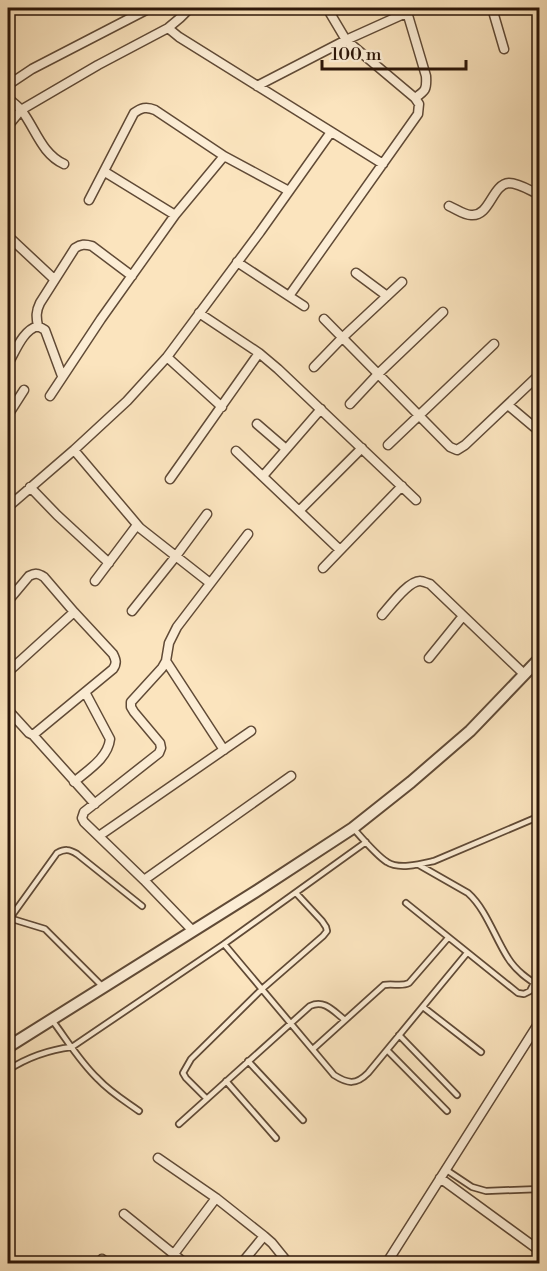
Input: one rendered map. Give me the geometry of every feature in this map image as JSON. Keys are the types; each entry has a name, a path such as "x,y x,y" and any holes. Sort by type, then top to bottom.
{"street":[{"path":"8,85 32,69 150,8"},
{"path":"8,126 21,110 168,28 190,8"},
{"path":"289,296 418,114 419,104 415,98 346,40 327,8"},
{"path":"257,86 346,40 417,8"},
{"path":"492,8 504,50"},
{"path":"407,12 427,85 425,91 415,98"},
{"path":"168,28 383,164"},
{"path":"8,98 21,110 49,154 64,164"},
{"path":"89,200 134,113 141,108 148,107 224,156 289,191"},
{"path":"8,503 74,450 127,401 167,357 331,132"},
{"path":"50,396 175,215 224,156"},
{"path":"105,172 175,215"},
{"path":"449,206 468,215 476,215 482,212 505,183 512,183 540,195"},
{"path":"8,236 54,279"},
{"path":"38,326 37,311 54,279 80,244 92,246 132,276"},
{"path":"237,262 304,306"},
{"path":"356,273 387,296"},
{"path":"314,367 402,282"},
{"path":"350,404 442,312"},
{"path":"199,313 259,353 278,369 416,500"},
{"path":"324,319 450,447 457,450 540,374"},
{"path":"8,364 24,336 31,328 38,326 45,330 62,376"},
{"path":"388,445 494,344"},
{"path":"171,479 259,353"},
{"path":"167,357 222,407"},
{"path":"8,416 24,390"},
{"path":"508,405 540,432"},
{"path":"263,477 321,409"},
{"path":"257,424 286,450"},
{"path":"299,511 362,448"},
{"path":"74,450 136,525 210,583"},
{"path":"236,451 340,550"},
{"path":"322,568 402,486"},
{"path":"30,487 109,562"},
{"path":"132,611 207,514"},
{"path":"96,581 136,525"},
{"path":"193,931 82,818 84,812 159,753 160,744 134,712 131,702 162,668 166,662 172,635 248,534"},
{"path":"8,601 29,576 39,574 116,660 113,669 33,735"},
{"path":"382,615 412,583 421,581 430,584 524,674"},
{"path":"8,672 74,612"},
{"path":"429,658 463,616"},
{"path":"8,1047 353,828 470,731 540,658"},
{"path":"166,662 224,750"},
{"path":"74,782 105,754 110,746 110,739 85,692"},
{"path":"8,710 95,804"},
{"path":"99,836 252,731"},
{"path":"144,880 291,776"},
{"path":"386,1263 538,1025"},
{"path":"158,1158 216,1198 264,1236 289,1263"},
{"path":"440,1178 540,1251"},
{"path":"174,1254 216,1198"},
{"path":"124,1214 186,1263"},
{"path":"241,1263 264,1236"}],"lane":[{"path":"353,828 387,862 395,865 419,865 434,861 540,816"},
{"path":"8,1070 40,1053 72,1047 224,944 366,842"},
{"path":"103,987 45,929 8,919 57,854 64,849 77,854 142,906"},
{"path":"419,865 476,900 513,966 540,987"},
{"path":"207,1099 183,1072 191,1059 262,989 327,931 322,921 296,893"},
{"path":"406,903 518,993 524,994 530,991 534,983"},
{"path":"313,1049 384,985 404,986 409,983 448,938"},
{"path":"224,944 334,1075 351,1082 361,1080 467,953"},
{"path":"179,1124 310,1006 317,1003 328,1007 345,1020"},
{"path":"423,1007 480,1052"},
{"path":"52,1020 98,1080 139,1111"},
{"path":"399,1035 457,1095"},
{"path":"387,1050 447,1111"},
{"path":"248,1061 303,1120"},
{"path":"226,1081 276,1138"},
{"path":"445,1169 472,1186 486,1191 540,1189"}]}
